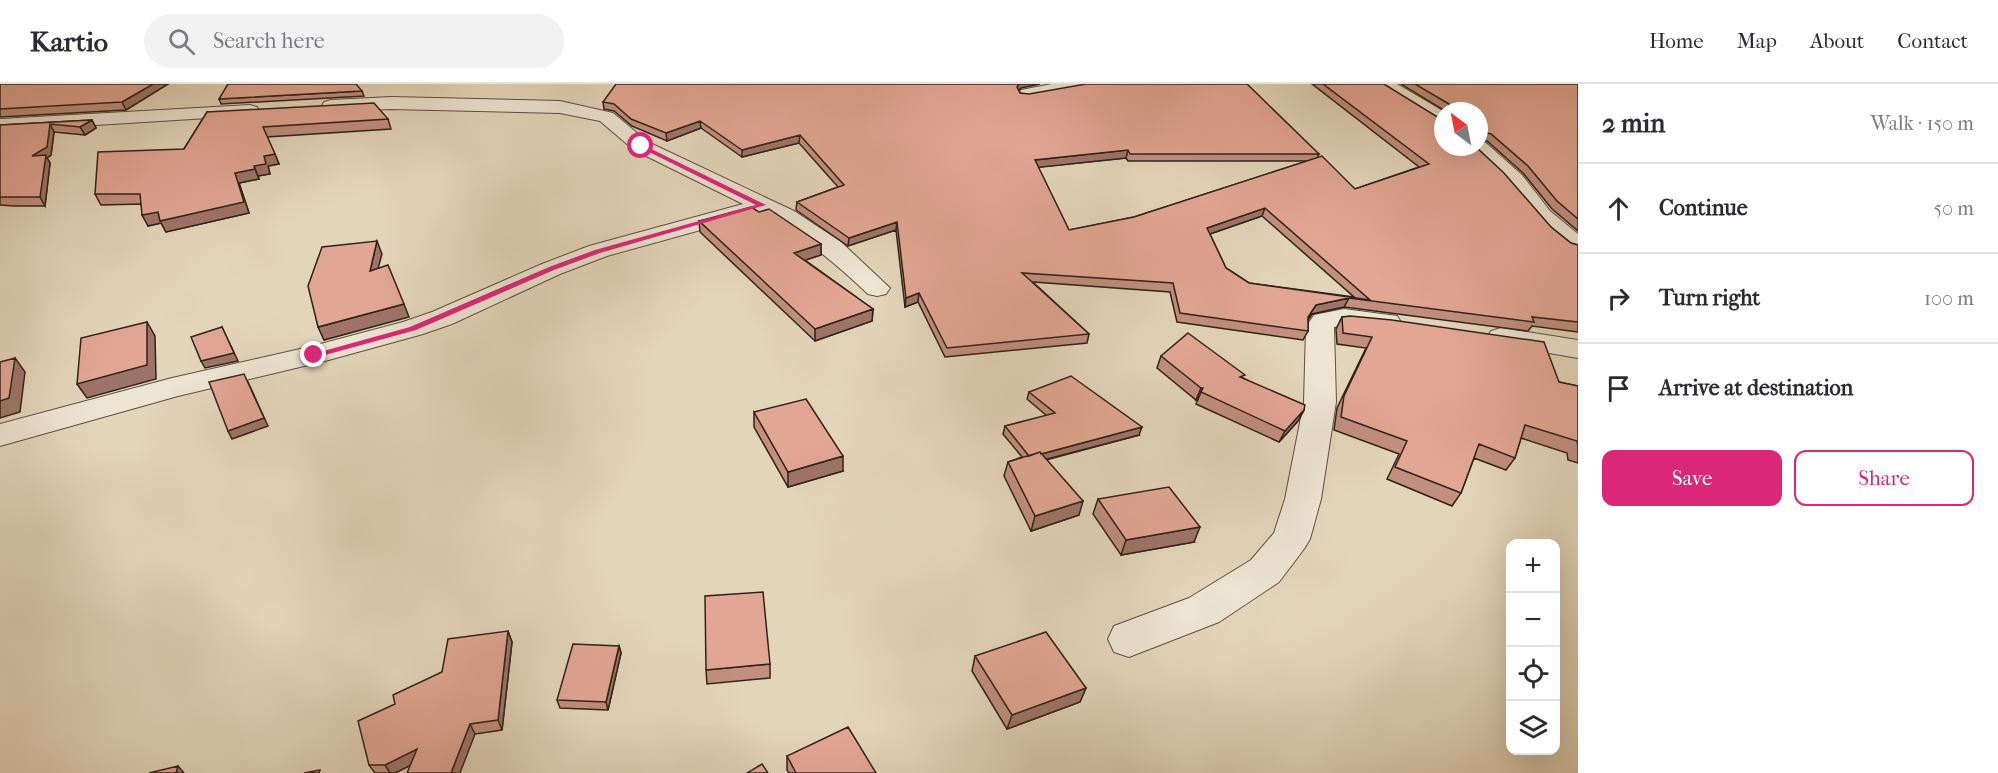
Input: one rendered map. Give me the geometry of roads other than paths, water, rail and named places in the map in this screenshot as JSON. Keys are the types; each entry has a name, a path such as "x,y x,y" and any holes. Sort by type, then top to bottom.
{"street":[{"path":"1027,94 1081,84"},
{"path":"1384,84 1434,114"},
{"path":"308,107 391,103 560,107 606,117 641,146 786,216 832,247 877,288"},
{"path":"0,125 272,110"},
{"path":"1488,155 1514,180 1542,216 1578,246"},
{"path":"0,435 162,390 335,350 413,328 597,251 762,205"},
{"path":"1129,639 1204,610 1265,572 1291,539 1303,499 1320,402 1320,327 1324,321 1344,317 1420,326"},
{"path":"1477,334 1578,349"}]}
